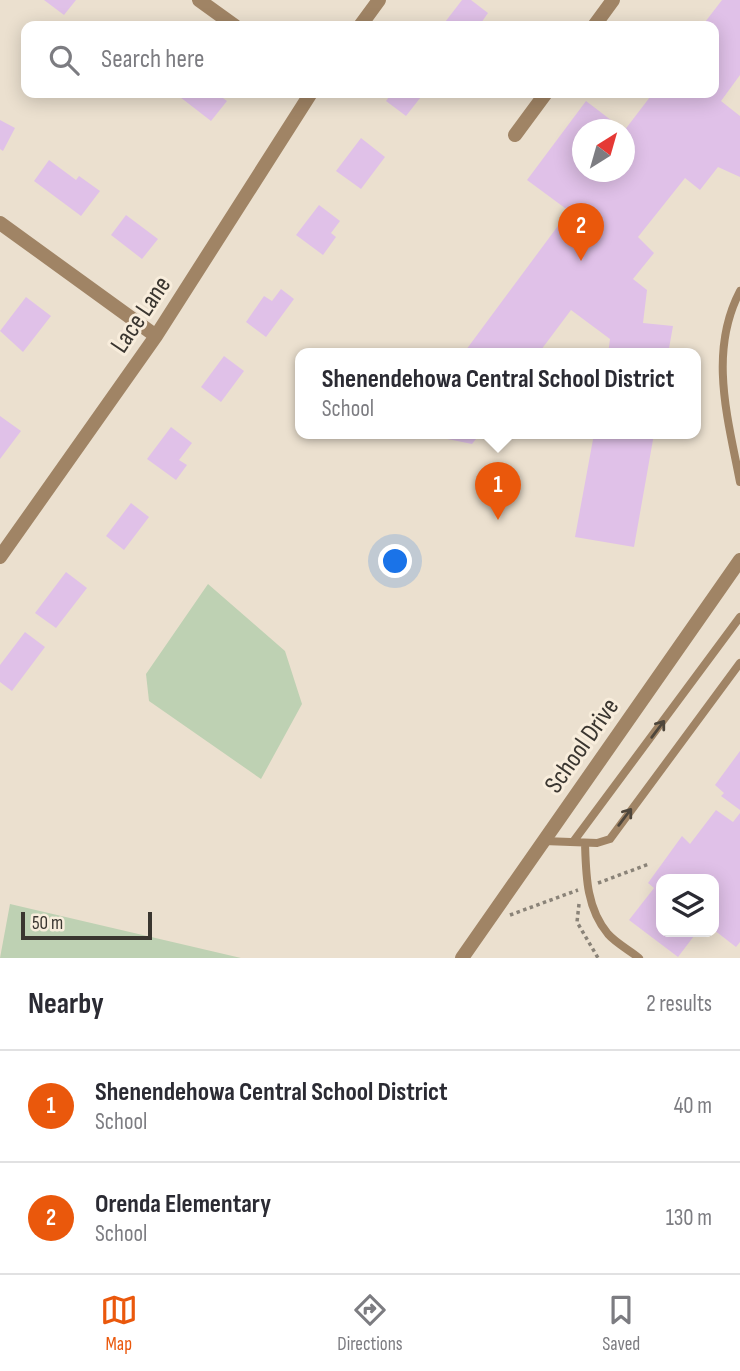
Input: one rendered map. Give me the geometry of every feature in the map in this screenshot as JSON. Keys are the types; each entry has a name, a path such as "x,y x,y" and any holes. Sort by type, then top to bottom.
{"street":[{"path":"199,0 228,21"},
{"path":"364,21 379,0"},
{"path":"598,21 613,0"},
{"name":"Lace Lane","path":"0,557 156,336 308,98"},
{"path":"515,135 542,98"},
{"path":"0,223 156,336"},
{"name":"School Drive","path":"462,958 740,560"}],"lane":[{"path":"740,291 726,326 722,381 740,482"},
{"path":"573,842 740,617"},
{"path":"544,841 597,843 610,839 740,663"},
{"path":"585,843 592,906 608,933 639,958"}],"path":[{"path":"588,886 579,904 577,922 598,958"}],"green space":[{"path":"208,584 285,651 302,704 261,779 149,701 146,674"},
{"path":"10,904 241,958 0,958"}],"building":[{"path":"44,0 76,0 64,15"},
{"path":"462,0 471,0 488,13 482,21 446,21"},
{"path":"722,0 740,0 740,75 721,101 740,116 740,177 718,167 700,190 685,178 638,237 654,253 633,279 647,290 643,323 673,326 669,348 609,348 610,339 571,310 542,348 467,348 569,211 527,180 572,120 572,182 635,182 633,119 649,98 719,98 719,21 706,21"},
{"path":"181,98 223,98 227,101 211,121"},
{"path":"388,98 420,98 406,116 386,101"},
{"path":"586,101 610,119 573,119"},
{"path":"0,120 15,128 3,151 0,149"},
{"path":"361,138 385,157 361,189 336,171"},
{"path":"49,160 76,180 79,176 100,191 81,216 34,181"},
{"path":"319,205 340,221 331,233 336,237 323,255 296,235"},
{"path":"126,215 158,239 142,259 111,235"},
{"path":"281,289 294,299 266,337 246,322 264,296 272,301"},
{"path":"26,297 51,316 23,352 0,331"},
{"path":"224,356 244,371 221,402 201,387"},
{"path":"0,416 21,431 0,459"},
{"path":"171,427 192,443 179,460 187,465 176,480 147,459"},
{"path":"448,439 476,439 472,444"},
{"path":"593,439 653,439 634,547 575,537"},
{"path":"131,503 149,517 124,550 106,536"},
{"path":"66,572 87,588 56,628 35,613"},
{"path":"25,632 45,647 12,691 0,682 0,665"},
{"path":"740,751 740,810 721,796 724,793 715,785"},
{"path":"716,810 733,822 740,813 740,942 736,947 719,934 719,874 656,874 656,937 693,937 678,957 629,920 654,888 648,883 682,836 690,844"}],"place":[{"name":"Orenda Elementary","path":"581,261"},
{"name":"Shenendehowa Central School District","path":"498,520"}]}
